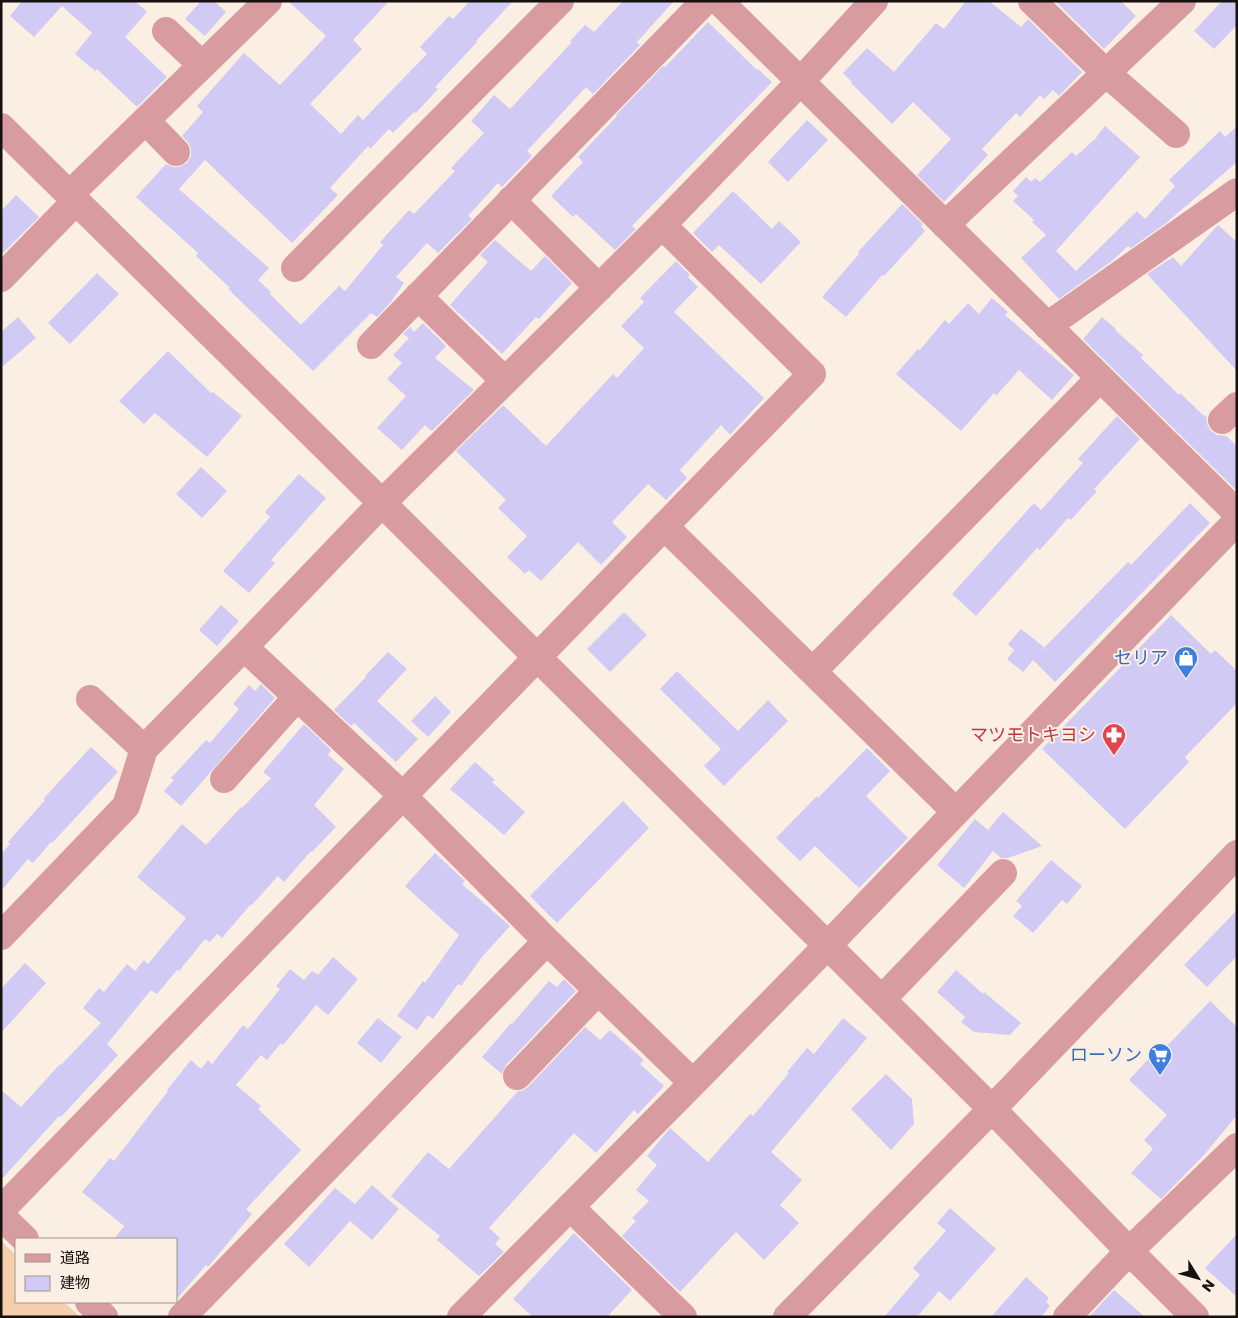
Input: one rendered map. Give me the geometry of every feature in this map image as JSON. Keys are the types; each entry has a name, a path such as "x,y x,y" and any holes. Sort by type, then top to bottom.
{"street":[{"path":"1,278 146,120 268,1"},
{"path":"295,268 560,1"},
{"path":"371,345 705,1"},
{"path":"718,1 1237,513"},
{"path":"1,936 126,806 144,749 382,503 662,225 800,82 874,1"},
{"path":"1032,1 1106,73 1176,134"},
{"path":"945,225 1182,1"},
{"path":"166,31 202,65"},
{"path":"146,120 176,152"},
{"path":"1,127 828,945 992,1109 1195,1317"},
{"path":"1047,326 1234,197"},
{"path":"511,200 599,288"},
{"path":"1,1210 812,374 662,225"},
{"path":"418,296 505,381"},
{"path":"813,672 1100,378"},
{"path":"461,1317 828,945 1237,521"},
{"path":"664,526 956,812"},
{"path":"244,647 403,796 547,941 693,1082"},
{"path":"224,780 297,697"},
{"path":"90,698 144,749"},
{"path":"787,1317 992,1109 1237,854"},
{"path":"882,999 1002,873"},
{"path":"182,1317 547,941"},
{"path":"517,1076 598,991"},
{"path":"1067,1317 1129,1251 1237,1147"},
{"path":"570,1207 683,1317"},
{"path":"1,1216 24,1238"},
{"path":"89,1303 104,1317"}],"shaded area":[{"path":"1,1241 15,1254 15,1303 65,1303 80,1317 1,1317"}],"building":[{"path":"22,1 135,1 147,12 125,37 167,77 137,107 97,69 95,71 75,54 92,33 62,6 34,37 10,16"},
{"path":"201,1 214,1 226,12 205,36 185,19"},
{"path":"288,1 389,1 353,40 362,49 310,104 341,134 358,115 363,120 427,54 420,47 449,16 453,19 470,1 513,1 435,87 438,89 416,113 414,112 393,133 389,129 370,149 368,146 330,188 338,195 292,243 205,160 179,189 269,268 258,280 301,325 339,286 345,291 383,245 380,242 409,210 414,214 455,171 451,168 484,133 471,121 494,95 510,109 572,42 570,41 585,25 594,32 623,1 674,1 637,42 640,45 593,94 586,87 527,151 532,156 502,187 498,183 468,216 472,219 438,253 427,243 396,277 404,283 391,302 377,317 371,313 313,371 228,289 230,288 196,256 198,253 136,197 166,164 172,167 179,167 187,163 191,156 191,149 188,142 182,136 203,112 197,106 244,53 280,85 326,36"},
{"path":"966,1 989,1 1021,27 1028,19 1082,72 1059,96 1053,90 1044,99 1040,95 1020,117 1016,113 982,149 988,155 944,202 917,175 951,139 913,102 892,124 843,73 867,48 894,72 936,23 944,29"},
{"path":"1055,1 1121,1 1136,16 1104,49"},
{"path":"1222,1 1237,1 1237,25 1214,49 1194,31"},
{"path":"708,22 757,70 772,82 632,226 636,229 615,250 576,214 573,217 551,196 583,162 578,157 663,66 665,67"},
{"path":"807,120 828,140 788,182 768,162"},
{"path":"1105,126 1140,157 1056,251 1076,271 1137,211 1145,219 1175,186 1169,180 1220,131 1225,137 1237,126 1237,162 1165,224 1131,248 1128,246 1113,260 1059,299 1021,258 1046,235 1032,222 1034,220 1013,201 1018,196 1013,191 1026,177 1031,182 1035,178 1040,182 1072,152 1076,156 1095,139"},
{"path":"733,191 772,229 779,221 801,242 761,284 719,245 712,252 693,233"},
{"path":"16,195 39,217 1,255 1,211"},
{"path":"902,204 923,224 921,226 925,231 884,276 882,275 846,317 822,297 859,254 858,252"},
{"path":"1218,225 1237,242 1237,371 1147,274 1173,257 1181,266"},
{"path":"495,240 531,271 545,256 572,283 539,319 536,317 502,354 450,305 488,262 480,255"},
{"path":"676,261 690,275 688,277 698,287 674,312 764,398 730,435 721,425 680,470 687,478 666,500 648,484 612,522 627,537 601,565 578,542 541,581 529,570 525,574 507,557 527,536 498,508 506,500 456,451 503,405 546,446 613,374 617,378 644,348 621,326 644,302 640,298"},
{"path":"97,273 119,294 70,344 48,323"},
{"path":"992,298 1008,312 1005,315 1074,375 1052,400 1019,370 996,396 994,393 961,431 896,374 918,349 920,350 945,320 949,324 968,303 979,314"},
{"path":"18,317 36,338 1,368 1,332"},
{"path":"1102,317 1143,355 1141,358 1179,395 1180,393 1205,415 1211,431 1217,435 1226,436 1237,446 1237,491 1083,339"},
{"path":"423,323 446,346 435,358 474,390 432,431 425,425 402,450 377,428 406,396 387,379 402,363 393,355 409,338 403,334 410,327 414,332"},
{"path":"168,351 211,393 213,392 242,416 207,457 155,413 144,424 119,401"},
{"path":"1117,416 1140,439 1094,489 1097,491 1071,520 1068,518 1040,550 1037,548 976,616 952,594 1034,503 1041,510 1083,463 1078,459"},
{"path":"201,467 227,491 202,518 176,494"},
{"path":"299,474 326,498 271,560 275,563 249,593 223,571 270,517 265,512"},
{"path":"1190,503 1210,523 1055,682 1033,660 1023,672 1007,659 1014,650 1008,644 1021,629 1044,647 1039,653 1128,562 1131,565"},
{"path":"221,605 239,621 217,646 199,630"},
{"path":"624,612 647,635 610,672 587,649"},
{"path":"1171,615 1211,654 1215,650 1237,671 1237,703 1185,757 1189,762 1125,829 1042,749"},
{"path":"388,652 407,669 377,701 418,739 396,762 354,723 351,726 334,710"},
{"path":"677,671 738,731 768,700 788,721 724,786 704,766 721,749 660,689"},
{"path":"261,684 275,698 181,806 164,791 174,780 171,778 206,740 210,743 239,709 233,704 249,685 255,691"},
{"path":"435,696 451,712 428,737 411,721"},
{"path":"304,724 331,750 328,755 344,769 314,805 336,827 311,851 284,882 278,876 222,938 217,934 210,942 205,939 157,994 151,990 107,1044 118,1055 1,1180 1,1090 21,1107 101,1023 83,1008 99,988 104,992 127,964 135,971 144,960 148,964 186,918 137,877 182,824 206,845 271,778 263,772"},
{"path":"91,747 118,772 33,863 28,859 1,891 1,854 10,844 8,842 45,800 44,798"},
{"path":"867,748 890,771 866,796 908,838 859,888 815,846 800,861 776,838"},
{"path":"475,762 495,780 492,782 525,812 504,835 450,789"},
{"path":"623,801 649,828 557,923 530,896"},
{"path":"1003,812 1042,846 1008,858 1001,858 993,851 964,888 937,865 975,819 988,830"},
{"path":"435,853 465,881 462,884 510,926 482,957 461,986 458,984 433,1019 428,1015 417,1030 397,1016 423,981 425,983 459,935 405,886"},
{"path":"1051,860 1082,886 1067,904 1062,900 1033,933 1013,916 1022,906 1016,901"},
{"path":"1237,910 1237,956 1207,987 1184,965"},
{"path":"333,957 358,979 328,1015 316,1005 283,1045 281,1043 267,1060 261,1055 236,1085 261,1106 258,1109 301,1150 246,1209 252,1214 208,1267 206,1265 178,1298 178,1238 115,1238 124,1226 82,1192 110,1158 114,1161 191,1060 201,1069 208,1060 212,1064 243,1025 248,1029 280,989 276,986 290,969 304,980 312,971 318,975"},
{"path":"25,963 46,983 1,1033 1,989"},
{"path":"956,970 983,994 984,992 1021,1023 1010,1035 974,1032 961,1022 965,1017 937,992"},
{"path":"564,979 576,991 506,1065 502,1074 482,1057 549,981 557,987"},
{"path":"1210,1001 1237,1027 1237,1115 1204,1155 1161,1199 1131,1173 1153,1149 1144,1140 1167,1115 1129,1080 1162,1044 1166,1047"},
{"path":"378,1018 402,1037 381,1063 357,1043"},
{"path":"843,1018 867,1038 771,1152 802,1180 780,1205 799,1223 764,1260 736,1232 680,1292 622,1236 636,1221 632,1218 649,1201 636,1190 657,1165 647,1156 670,1128 708,1162 750,1114 753,1116 807,1048 814,1054"},
{"path":"585,1027 600,1040 610,1030 644,1060 640,1064 664,1086 638,1114 634,1110 596,1153 574,1133 489,1228 500,1238 495,1244 504,1252 479,1276 437,1240 440,1236 391,1196 428,1152 449,1169 518,1091 528,1087"},
{"path":"886,1074 912,1099 914,1124 891,1150 851,1109"},
{"path":"372,1185 399,1209 372,1240 350,1221 309,1267 284,1244 335,1188 355,1204"},
{"path":"950,1208 996,1249 950,1301 939,1291 917,1317 884,1317 920,1275 913,1268 946,1231 937,1223"},
{"path":"574,1233 632,1290 607,1317 533,1317 513,1299"},
{"path":"1237,1234 1237,1297 1205,1268"},
{"path":"1026,1277 1049,1298 1046,1302 1050,1306 1041,1317 991,1317"},
{"path":"1114,1290 1145,1317 1089,1317"}],"place":[{"name":"セリア","path":"1186,679"},
{"name":"マツモトキヨシ","path":"1114,756"},
{"name":"ローソン","path":"1160,1076"}]}
